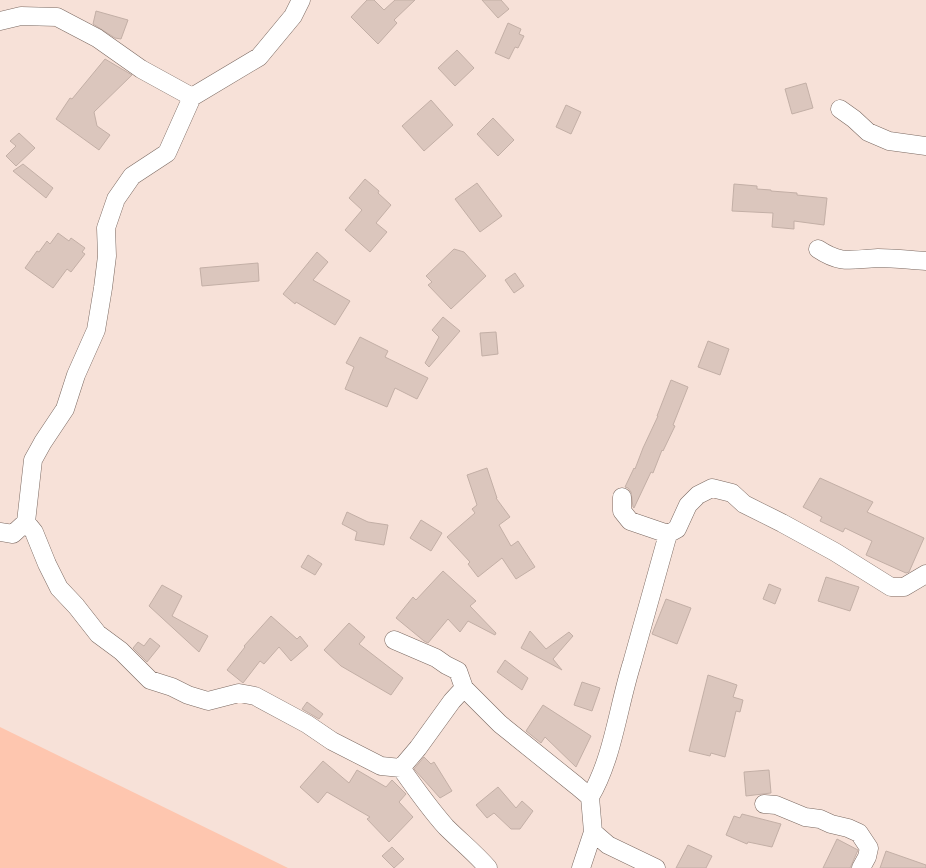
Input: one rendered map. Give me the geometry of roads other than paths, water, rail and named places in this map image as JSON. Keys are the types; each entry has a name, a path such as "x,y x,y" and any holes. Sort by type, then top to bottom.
{"street":[{"path":"0,532 13,534 26,522 33,460 65,410 76,375 96,330 107,256 106,228 116,199 132,176 167,153 192,97 259,57 293,16 302,0"},
{"path":"0,21 22,16 57,17 97,38 141,70 192,97"},
{"path":"840,109 854,118 868,132 889,141 926,146"},
{"path":"818,249 830,257 850,261 879,258 926,261"},
{"path":"581,868 593,832 590,797 598,783 610,747 625,684 668,534 677,528 688,505 698,495 712,488 732,493 744,504 835,552 891,587 904,587 926,574"},
{"path":"622,497 622,511 630,521 668,534"},
{"path":"26,522 34,532 59,588 98,634 121,651 150,680 208,701 239,693 255,696 308,724 332,741 381,766 401,768 433,812 488,868"},
{"path":"394,640 436,658 458,671 464,688 500,724 590,797"},
{"path":"401,768 464,688"},
{"path":"764,804 776,805 805,817 820,819 859,833 869,848 861,868"},
{"path":"593,832 608,845 656,868"}]}
